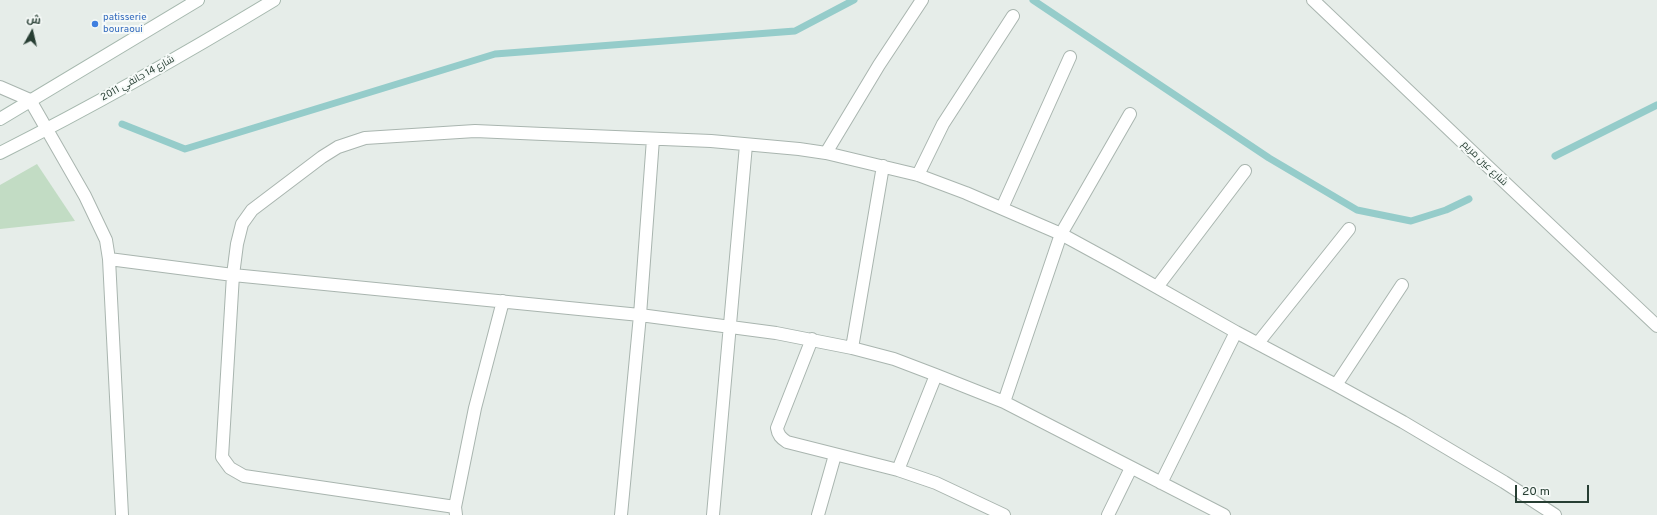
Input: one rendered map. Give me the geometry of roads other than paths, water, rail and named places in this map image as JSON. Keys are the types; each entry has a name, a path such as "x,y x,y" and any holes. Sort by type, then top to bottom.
{"street":[{"path":"0,119 198,0"},
{"name":"شارع 14 جانفي 2011","path":"0,153 46,130 226,29 274,0"},
{"path":"826,154 879,64 922,0"},
{"name":"شارع عين مريم","path":"1312,0 1405,87 1512,191 1657,326"},
{"path":"918,175 943,124 1013,16"},
{"path":"1002,208 1070,57"},
{"path":"0,88 30,100 85,196 106,240 109,259 122,515"},
{"path":"1004,402 1061,234 1130,114"},
{"path":"503,301 475,408 456,511 244,476 230,468 222,458 233,275 237,244 242,224 252,210 322,157 338,147 365,138 475,131 711,141 799,149 883,166 918,175 1002,208 1061,234 1236,332 1336,385 1459,455 1555,515"},
{"path":"621,515 640,315 653,139"},
{"path":"713,515 746,145"},
{"path":"852,348 883,166"},
{"path":"1157,287 1245,171"},
{"path":"1258,343 1349,229"},
{"path":"109,259 233,275 640,315 729,326 812,339 852,348 936,374 1004,402 1161,484 1224,515"},
{"path":"1336,385 1402,285"},
{"path":"1161,484 1236,332"},
{"path":"812,339 777,428 781,438 787,442 835,456 898,470 936,483 1004,515"},
{"path":"898,470 936,374"},
{"path":"818,515 835,456"},
{"path":"1108,515 1131,468"}],"waterway":[{"path":"122,124 185,149 495,54 795,31 854,0"},
{"path":"1033,0 1269,158 1357,210 1411,221 1446,210 1469,199"},
{"path":"1555,156 1657,105"}],"place":[{"name":"patisserie bouraoui","path":"95,24"}]}
